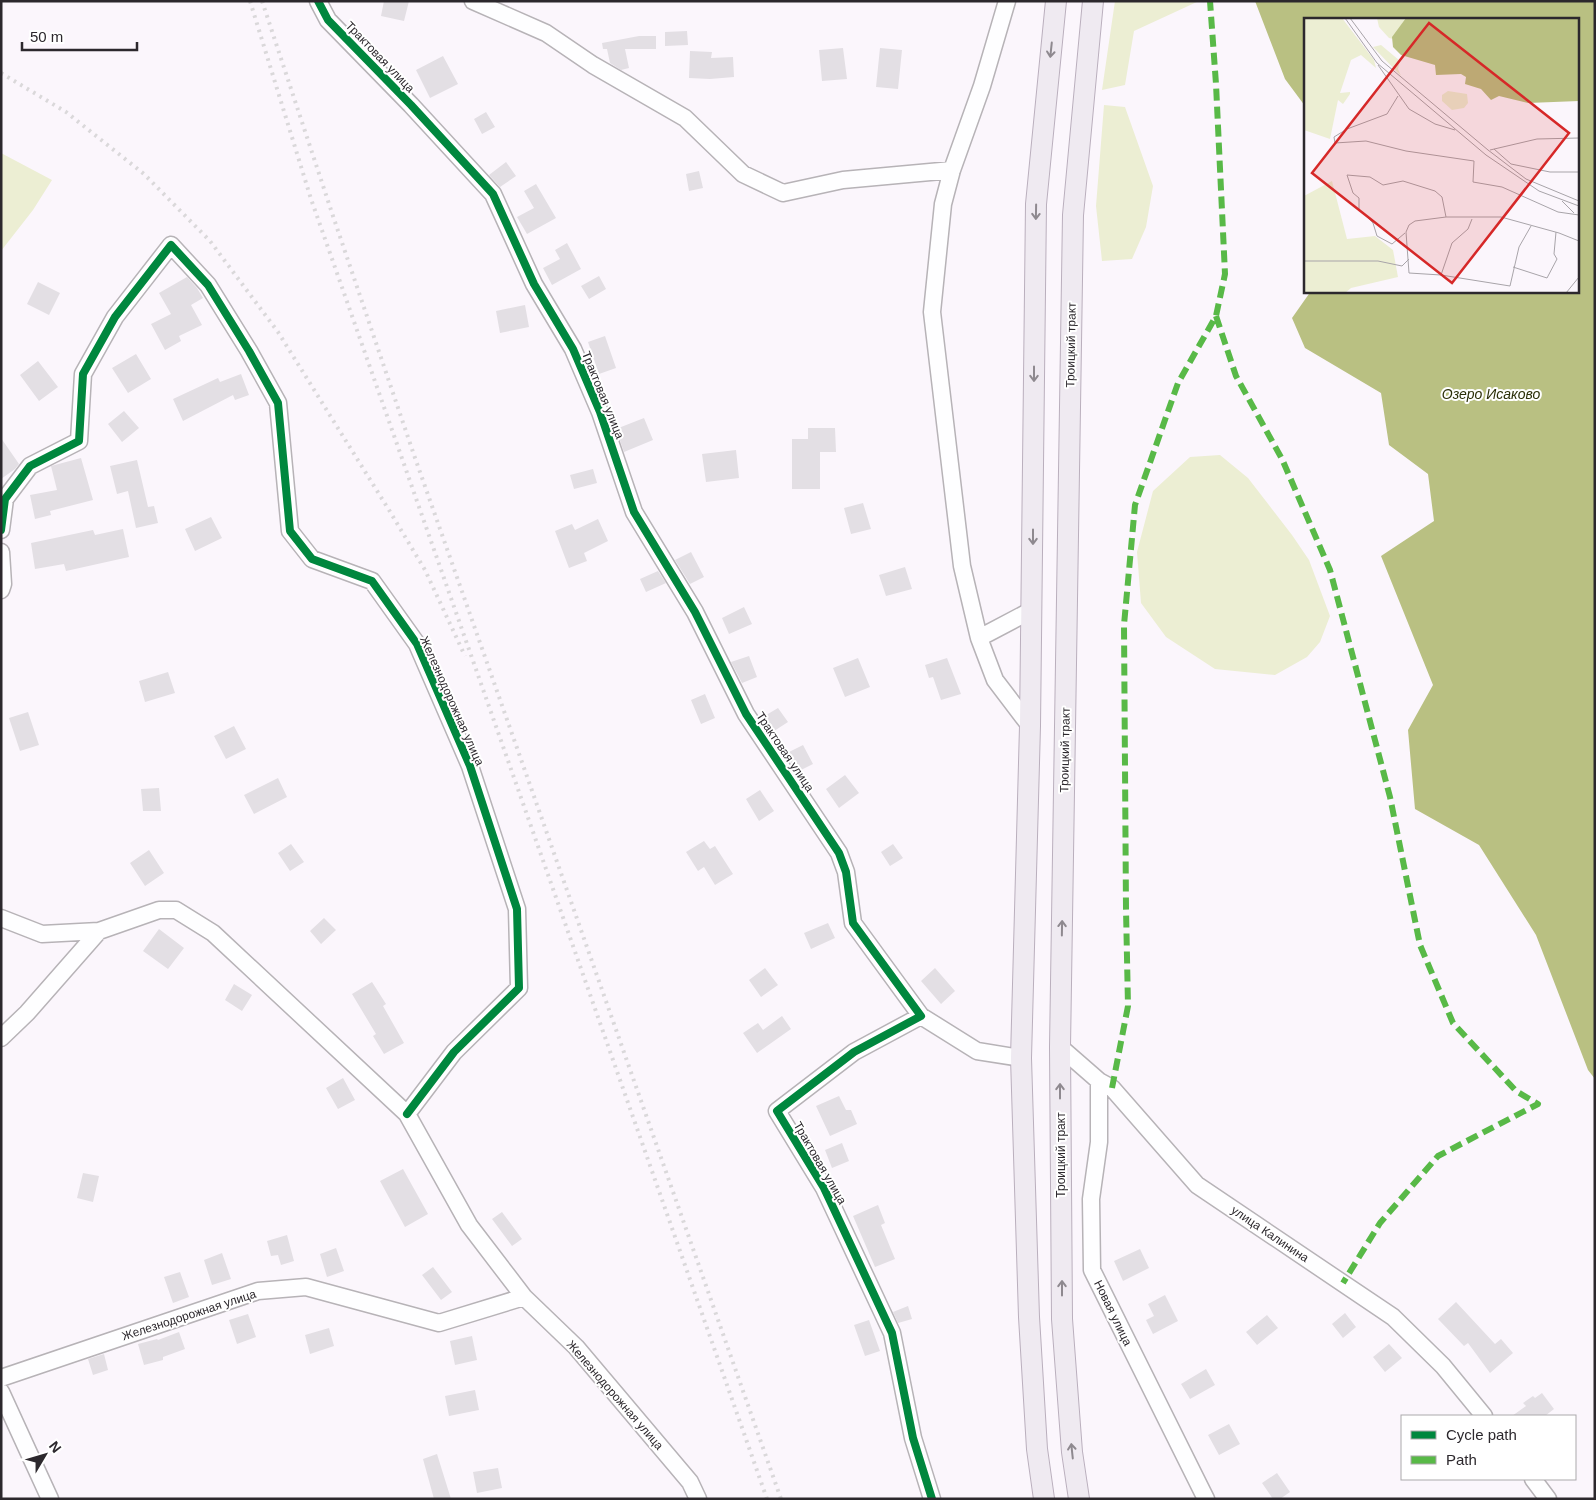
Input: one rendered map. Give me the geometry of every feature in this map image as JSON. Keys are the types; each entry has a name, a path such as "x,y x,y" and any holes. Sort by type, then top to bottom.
{"main road":[{"path":"1044,1499 1037,1449 1030,1317 1021,1058 1030,726 1036,204 1056,1"},
{"name":"Троицкий тракт","path":"1079,1499 1072,1452 1062,1319 1060,1047 1073,215 1094,1"}],"street":[{"name":"Трактовая улица","path":"318,1 328,20 411,105 493,194 534,284 577,358 600,412 634,512 696,612 746,714 839,853 846,872 853,923 921,1016 854,1052 777,1111 824,1188 892,1333 914,1438 932,1499"},
{"path":"472,1 546,33 593,65 685,118 743,174 782,193 844,180 952,170"},
{"path":"1007,1 982,86 952,170 943,204 932,312 962,566 979,638 995,680 1030,726"},
{"name":"Железнодорожная улица","path":"1,530 5,498 30,466 79,441 83,374 114,317 171,245 208,285 249,351 278,403 290,531 312,559 372,582 417,644 470,766 517,909 519,988 454,1052 407,1114"},
{"path":"1,552 3,584 1,590"},
{"path":"979,638 1032,610"},
{"name":"Железнодорожная улица","path":"1,918 42,934 98,931 159,910 176,910 213,933 407,1114 469,1225 524,1297 576,1347 690,1482 698,1499"},
{"path":"1,1038 27,1013 98,931"},
{"path":"921,1016 976,1051 1021,1058"},
{"name":"улица Калинина","path":"1060,1047 1099,1081 1112,1088 1198,1185 1393,1316 1443,1366 1483,1415"},
{"name":"Новая улица","path":"1099,1081 1099,1142 1091,1199 1092,1270 1206,1499"},
{"name":"Железнодорожная улица","path":"1,1378 258,1291 306,1287 439,1323 524,1297"},
{"path":"1,1392 50,1499"},
{"path":"1534,1480 1548,1499"}],"shaded area":[{"path":"1115,1 1199,1 1134,31 1125,85 1102,90"},
{"path":"1104,105 1125,107 1153,186 1146,227 1132,259 1102,261 1096,206"},
{"path":"1,153 52,180 33,210 1,251"},
{"path":"1220,455 1248,478 1292,535 1309,560 1330,616 1320,642 1307,657 1275,675 1215,669 1166,637 1141,603 1137,552 1153,491 1190,457"}],"water":[{"name":"Озеро Исаково","path":"1255,1 1595,1 1595,1079 1588,1070 1536,935 1479,845 1415,809 1408,730 1433,685 1381,556 1434,521 1428,474 1389,445 1381,393 1305,348 1292,318 1310,292 1578,292 1578,18 1304,18 1304,105 1285,79"}],"building":[{"path":"384,1 409,1 404,21 381,16"},
{"path":"687,31 688,45 665,46 665,32"},
{"path":"639,36 656,36 656,49 625,49 629,68 621,70 610,63 607,49 603,49 602,43"},
{"path":"843,48 847,79 822,81 819,50"},
{"path":"880,48 902,50 898,89 876,87"},
{"path":"690,51 712,52 711,58 733,57 734,77 689,78"},
{"path":"443,56 458,84 430,98 416,70"},
{"path":"486,112 495,127 482,134 474,119"},
{"path":"506,162 516,176 500,187 489,175"},
{"path":"699,171 703,188 689,191 686,174"},
{"path":"536,184 556,218 527,234 517,217 534,208 524,191"},
{"path":"567,243 581,269 552,285 543,268 560,259 555,250"},
{"path":"599,276 606,289 589,299 581,286"},
{"path":"187,277 203,298 191,305 202,325 179,336 181,341 165,350 151,324 171,314 159,293"},
{"path":"38,282 60,293 49,315 27,304"},
{"path":"525,305 529,327 500,333 496,311"},
{"path":"605,336 616,368 599,374 588,342"},
{"path":"136,354 151,379 128,393 112,368"},
{"path":"38,361 58,387 39,401 20,375"},
{"path":"241,374 249,395 235,400 233,395 183,421 173,399 218,378 220,382"},
{"path":"124,411 139,428 122,442 108,424"},
{"path":"644,418 653,440 624,452 616,429"},
{"path":"808,428 835,428 836,452 820,452 820,489 792,489 792,439 808,439"},
{"path":"1,438 19,464 1,479"},
{"path":"736,450 739,478 706,482 702,454"},
{"path":"81,458 93,500 50,511 51,515 35,519 30,495 57,490 51,466"},
{"path":"137,460 148,507 154,506 158,523 136,528 128,491 117,494 110,466"},
{"path":"593,469 597,483 574,489 570,475"},
{"path":"863,503 871,529 851,534 844,508"},
{"path":"211,517 222,538 195,551 185,529"},
{"path":"598,519 608,541 584,553 587,561 569,568 555,531 572,524 575,530"},
{"path":"123,529 129,557 66,571 64,564 35,569 31,543 93,530 95,535"},
{"path":"691,552 704,577 690,584 675,560"},
{"path":"905,567 912,589 886,596 879,575"},
{"path":"658,571 666,583 646,592 640,579"},
{"path":"744,607 752,624 729,634 722,618"},
{"path":"749,656 757,677 742,683 731,662"},
{"path":"858,658 870,687 845,697 833,668"},
{"path":"947,658 961,694 941,700 933,677 929,678 925,665"},
{"path":"168,672 175,693 145,702 139,681"},
{"path":"705,694 715,718 701,724 691,700"},
{"path":"778,708 788,722 771,733 761,718"},
{"path":"28,712 39,745 20,751 9,718"},
{"path":"234,726 246,749 226,759 214,736"},
{"path":"803,745 813,764 797,772 785,754"},
{"path":"845,775 859,793 839,808 826,789"},
{"path":"278,778 287,797 254,814 244,795"},
{"path":"159,788 161,811 143,811 141,789"},
{"path":"760,790 774,811 759,821 746,799"},
{"path":"704,841 710,849 715,846 733,874 715,885 704,867 698,871 686,852"},
{"path":"291,844 304,862 290,871 278,853"},
{"path":"893,844 903,858 890,866 881,852"},
{"path":"149,850 164,873 145,886 130,863"},
{"path":"324,918 336,930 321,944 310,931"},
{"path":"828,923 835,938 811,949 804,933"},
{"path":"159,929 184,948 168,969 143,951"},
{"path":"765,968 778,985 761,997 749,980"},
{"path":"935,968 955,991 941,1004 921,981"},
{"path":"372,982 386,1004 383,1006 404,1043 384,1054 373,1036 376,1034 352,994"},
{"path":"234,984 252,995 242,1011 225,1000"},
{"path":"782,1016 791,1029 757,1053 743,1033 758,1023 763,1030"},
{"path":"343,1078 355,1100 338,1109 326,1088"},
{"path":"839,1096 846,1110 851,1110 857,1124 830,1136 816,1106"},
{"path":"842,1143 849,1161 832,1168 825,1150"},
{"path":"403,1169 428,1214 405,1227 380,1181"},
{"path":"83,1173 99,1176 93,1202 77,1198"},
{"path":"878,1205 885,1223 881,1225 895,1259 875,1267 853,1216"},
{"path":"502,1212 522,1239 512,1246 492,1219"},
{"path":"287,1235 294,1261 281,1265 278,1255 271,1256 267,1241"},
{"path":"336,1248 344,1271 327,1277 320,1254"},
{"path":"1140,1249 1149,1268 1123,1281 1114,1261"},
{"path":"222,1253 231,1279 212,1285 204,1260"},
{"path":"433,1267 452,1292 441,1300 422,1275"},
{"path":"180,1272 189,1297 173,1303 164,1277"},
{"path":"1165,1295 1178,1321 1153,1334 1146,1320 1154,1316 1148,1304"},
{"path":"1456,1302 1495,1344 1501,1339 1513,1353 1490,1373 1468,1343 1464,1346 1438,1319"},
{"path":"908,1306 912,1319 898,1323 893,1312"},
{"path":"1345,1313 1356,1327 1343,1338 1332,1324"},
{"path":"248,1314 256,1337 237,1344 229,1320"},
{"path":"1267,1315 1278,1328 1257,1345 1246,1332"},
{"path":"869,1320 880,1351 865,1356 854,1325"},
{"path":"329,1328 334,1346 310,1354 305,1335"},
{"path":"179,1332 185,1349 163,1357 163,1360 144,1365 138,1344 158,1340"},
{"path":"472,1336 477,1360 455,1365 450,1341"},
{"path":"1389,1344 1402,1358 1385,1372 1373,1357"},
{"path":"104,1354 108,1370 93,1375 88,1359"},
{"path":"1206,1369 1215,1385 1190,1399 1181,1384"},
{"path":"475,1390 479,1410 449,1416 445,1396"},
{"path":"1542,1393 1554,1409 1546,1415 1513,1415 1526,1406 1523,1403 1533,1396 1535,1398"},
{"path":"1229,1424 1240,1444 1219,1455 1208,1435"},
{"path":"437,1454 451,1499 434,1499 423,1459"},
{"path":"498,1468 502,1488 477,1493 473,1472"},
{"path":"1277,1473 1290,1492 1280,1499 1273,1499 1262,1483"}],"railway":[{"path":"250,1 311,199 767,1499"},
{"path":"262,1 414,455 781,1499"},
{"path":"1,73 66,112 144,174 210,241 278,332 389,510 425,570 465,656"}],"marked path":[{"path":"1112,1088 1128,1006 1124,625 1135,505 1178,383 1216,316 1225,274 1210,1"},
{"path":"1216,316 1236,376 1282,459 1330,570 1390,797 1420,945 1453,1023 1516,1091 1538,1104 1438,1156 1380,1223 1343,1283"}],"cycle path":[{"path":"318,1 328,20 411,105 493,194 534,284 573,349 600,412 634,512 695,612 746,714 839,853 846,872 853,923 921,1016 854,1052 777,1111 824,1188 892,1333 913,1438 932,1499"},
{"path":"1,530 5,499 30,466 79,441 83,374 115,317 171,245 208,285 249,351 278,403 290,531 312,559 372,581 417,644 470,766 517,909 519,988 454,1052 407,1114"}]}
